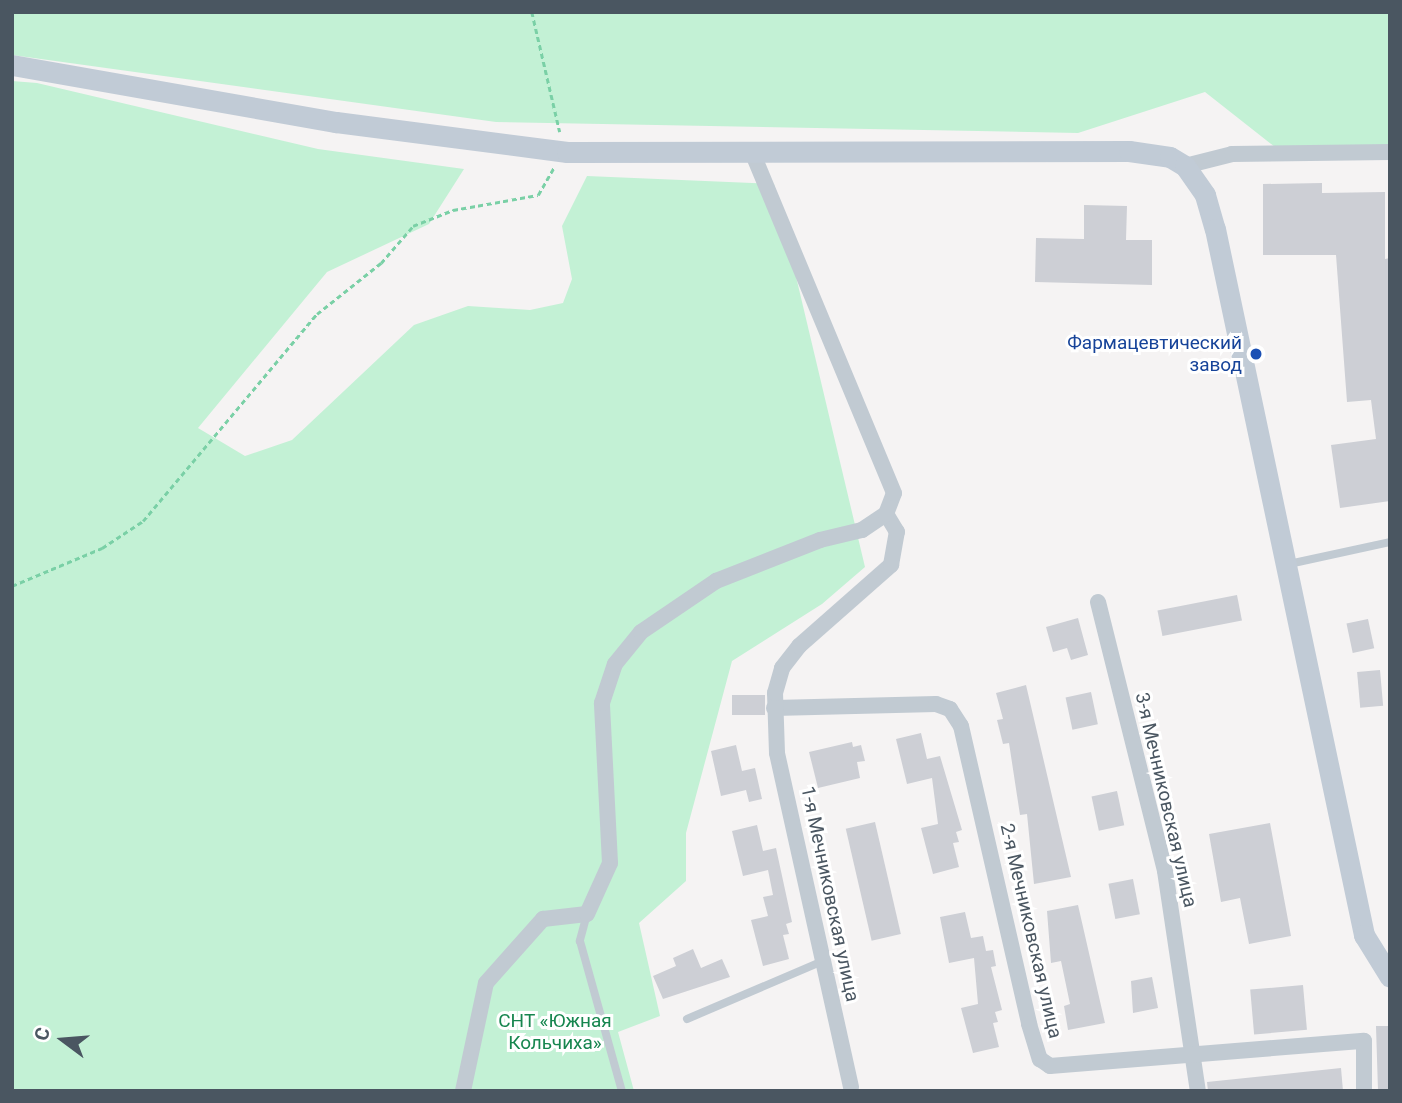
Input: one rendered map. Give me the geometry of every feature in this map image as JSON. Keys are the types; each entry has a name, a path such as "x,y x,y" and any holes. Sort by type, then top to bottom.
{"main road":[{"path":"12,65 337,122 563,151 753,154 1129,151 1170,157 1185,166 1205,195 1215,229 1364,935 1390,977"}],"street":[{"path":"1185,166 1232,153 1390,152"},
{"path":"463,1091 486,983 543,919 587,914 610,863 602,703 615,664 641,632 716,581 820,540 862,530 886,514 894,493 891,476 753,154"},
{"name":"1-я Мечниковская улица","path":"851,1087 777,752 774,708 782,668 799,646 891,565 897,533 886,514"},
{"name":"3-я Мечниковская улица","path":"1098,602 1165,871 1198,1091"},
{"name":"2-я Мечниковская улица","path":"774,708 936,704 950,709 961,726 1040,1059 1063,1068 1363,1041 1364,1091"}],"lane":[{"path":"1286,565 1390,542"},
{"path":"587,914 580,941 622,1091"},
{"path":"687,1020 823,961"}],"path":[{"path":"12,586 102,548 143,521 317,314 381,263 413,226 453,210 538,195 563,151 546,91 532,12"}],"green space":[{"path":"12,12 1390,12 1390,146 1275,147 1205,92 1078,133 496,122 12,55"},
{"name":"СНТ «Южная Кольчиха»","path":"12,81 37,83 318,149 464,169 429,224 327,272 198,428 245,456 292,440 414,325 468,306 530,310 563,303 572,279 562,226 587,176 774,184 865,567 822,604 732,661 686,833 686,881 639,923 660,1016 618,1032 634,1091 12,1091"}],"building":[{"path":"1322,183 1322,193 1385,192 1385,259 1390,258 1390,501 1340,508 1331,445 1376,439 1371,400 1347,402 1336,255 1263,255 1263,184"},
{"path":"1084,205 1127,206 1126,240 1152,240 1152,285 1035,282 1036,238 1084,239"},
{"path":"1237,595 1242,621 1162,636 1157,610"},
{"path":"1078,618 1088,655 1071,660 1067,648 1053,652 1046,627"},
{"path":"1368,619 1374,648 1353,653 1346,624"},
{"path":"1380,670 1383,706 1360,708 1357,672"},
{"path":"1026,685 1071,877 1034,884 1027,814 1020,815 1009,743 1003,744 997,720 1003,719 996,693"},
{"path":"1091,692 1098,724 1072,730 1066,697"},
{"path":"732,695 765,695 765,715 732,715"},
{"path":"921,733 927,759 940,756 962,830 956,832 959,842 953,843 959,867 933,874 921,828 938,824 932,778 907,784 896,739"},
{"path":"852,742 853,747 861,745 865,761 857,762 860,778 818,788 809,752"},
{"path":"736,745 742,771 755,768 762,799 749,802 746,790 721,796 711,751"},
{"path":"1117,791 1124,825 1099,831 1092,796"},
{"path":"875,822 901,934 872,941 846,829"},
{"path":"1270,823 1291,936 1249,944 1240,898 1221,902 1209,834"},
{"path":"757,825 763,851 776,848 792,922 786,924 789,934 783,935 789,959 763,966 751,920 768,916 763,897 773,895 768,870 743,876 732,831"},
{"path":"1133,879 1140,914 1115,919 1108,884"},
{"path":"1078,905 1105,1023 1068,1030 1064,1006 1070,1004 1061,961 1051,963 1047,911"},
{"path":"965,912 971,938 983,936 986,951 993,950 996,966 991,967 1002,1010 995,1012 998,1022 993,1023 999,1047 973,1053 961,1008 978,1004 974,958 949,963 940,917"},
{"path":"693,949 701,968 722,959 730,977 663,999 653,976 676,966 673,958"},
{"path":"1152,977 1158,1008 1133,1013 1131,981"},
{"path":"1303,985 1307,1030 1254,1034 1250,990"},
{"path":"1376,1026 1390,1026 1390,1091 1378,1091"},
{"path":"1341,1068 1343,1091 1208,1091 1207,1082"}],"place":[{"name":"Фармацевтический завод","path":"1256,354"}]}
